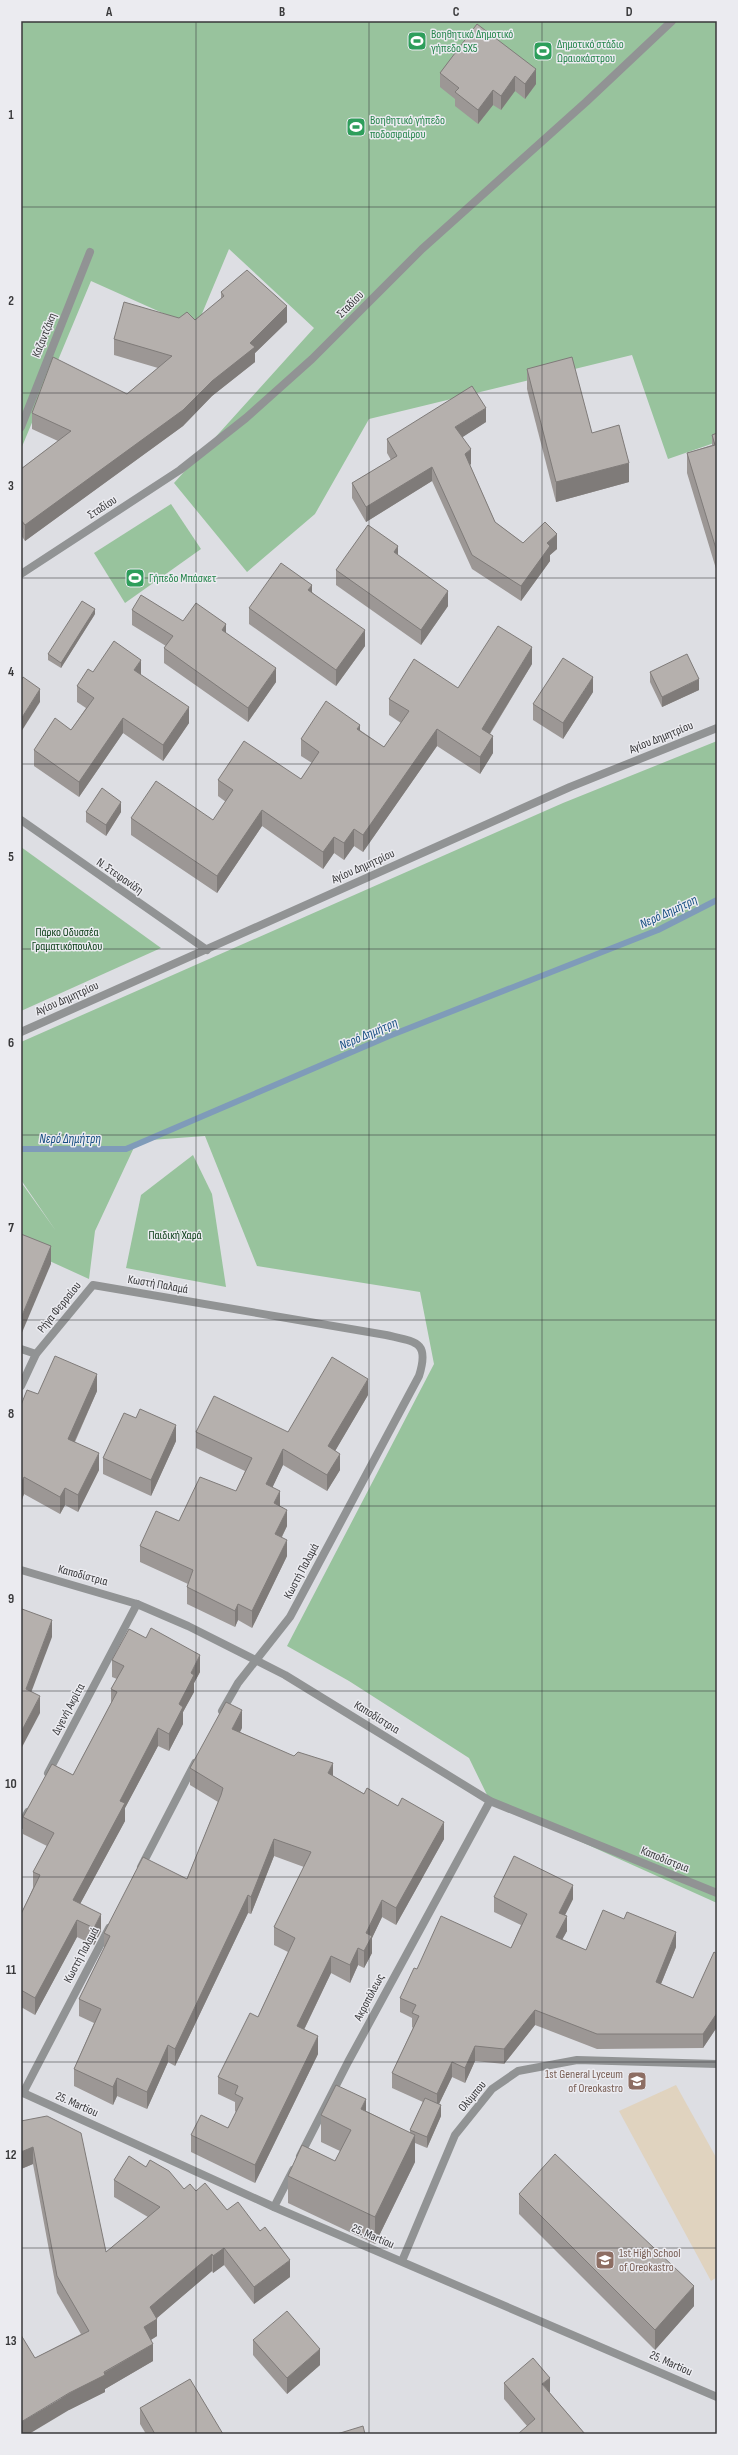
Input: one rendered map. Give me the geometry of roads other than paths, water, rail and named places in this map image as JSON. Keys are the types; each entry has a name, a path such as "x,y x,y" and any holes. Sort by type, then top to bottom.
{"street":[{"name":"Σταδίου","path":"21,574 180,470 246,418 312,359 422,249 586,102 672,21"},
{"name":"Καζαντζάκη","path":"21,427 90,252"},
{"name":"Αγίου Δημητρίου","path":"21,1032 570,787 717,728"},
{"name":"Ν. Στεφανίδη","path":"21,820 207,950"},
{"name":"Ρήγα Φερραίου","path":"21,1386 36,1354 93,1285"},
{"name":"Κωστή Παλαμά","path":"93,1285 386,1335 415,1343 424,1354 419,1376 401,1414 290,1617 238,1683 219,1717"},
{"path":"21,1349 36,1354"},
{"name":"Καποδίστρια","path":"21,1570 137,1604 188,1626 285,1675 490,1801 717,1893"},
{"name":"Διγενή Ακρίτα","path":"43,1784 137,1604"},
{"path":"138,1873 200,1752"},
{"name":"Ακροπόλεως","path":"274,2207 348,2062 490,1801"},
{"path":"21,1825 32,1804"},
{"name":"Κωστή Παλαμά","path":"22,2092 112,1922"},
{"name":"Ολύμπου","path":"402,2261 455,2135 492,2089 518,2071 577,2060 717,2064"},
{"name":"25. Martiou","path":"22,2092 274,2207 717,2397"}],"waterway":[{"name":"Νερό Δημήτρη","path":"21,1149 126,1149 389,1036 658,930 717,900"}],"place":[{"name":"Βοηθητικό Δημοτικό γήπεδο 5Χ5","path":"417,41"},
{"name":"Δημοτικό στάδιο Ωραιοκάστρου","path":"543,51"},
{"name":"Βοηθητικό γήπεδο ποδοσφαίρου","path":"356,127"},
{"name":"Γήπεδο Μπάσκετ","path":"135,578"},
{"name":"1st General Lyceum of Oreokastro","path":"637,2081"},
{"name":"1st High School of Oreokastro","path":"605,2260"}],"park label":[{"name":"Πάρκο Οδυσσέα Γραματικόπουλου","path":"67,939"},
{"name":"Παιδική Χαρά","path":"175,1235"}]}
